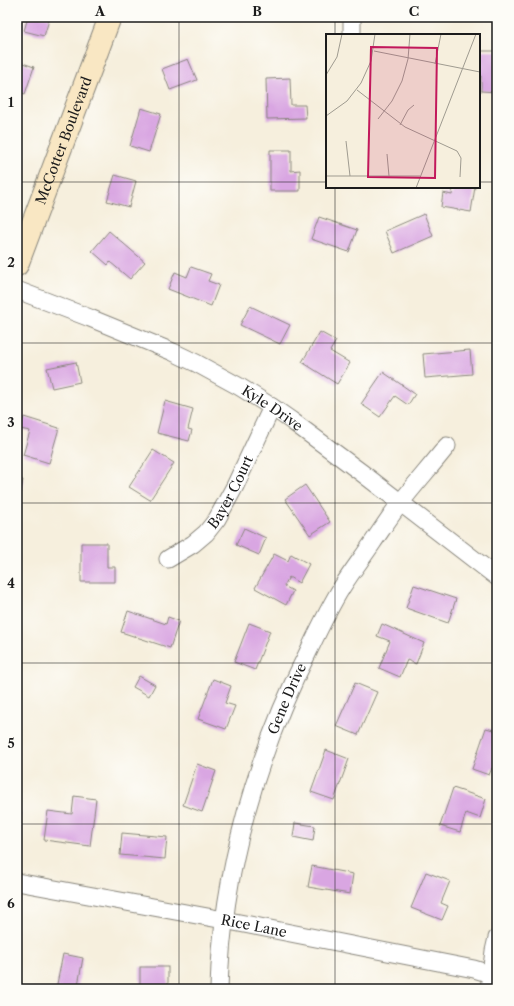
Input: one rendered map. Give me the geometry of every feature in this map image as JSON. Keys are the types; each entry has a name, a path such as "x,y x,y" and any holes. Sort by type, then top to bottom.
{"street":[{"name":"McCotter Boulevard","path":"17,265 110,17"},
{"path":"352,17 352,34"},
{"name":"Kyle Drive","path":"17,290 179,354 240,386 272,407 362,473 497,577"},
{"name":"Bayer Court","path":"168,559 194,544 206,533 217,519 235,486 272,407"},
{"name":"Gene Drive","path":"219,989 224,920 230,883 243,825 273,729 296,675 342,587 400,503 447,446"},
{"name":"Rice Lane","path":"17,882 224,920 459,966 490,982"},
{"path":"490,982 497,938"}],"building":[{"path":"28,17 50,17 44,36 24,31"},
{"path":"480,51 497,51 497,92 481,91"},
{"path":"188,59 197,80 170,90 162,69"},
{"path":"17,61 34,67 25,94 17,91"},
{"path":"290,78 291,105 305,105 306,118 267,119 266,79"},
{"path":"141,108 161,114 149,152 130,146"},
{"path":"270,150 291,150 291,171 300,170 300,191 270,191"},
{"path":"115,175 136,181 129,207 107,201"},
{"path":"453,188 475,188 471,212 441,207 443,193 452,195"},
{"path":"424,214 433,236 394,253 385,231"},
{"path":"319,217 357,230 349,252 311,239"},
{"path":"109,231 145,262 130,279 110,262 108,265 92,251"},
{"path":"191,267 211,274 208,281 219,285 211,306 168,289 175,272 187,277"},
{"path":"250,306 290,325 280,344 240,325"},
{"path":"320,332 336,341 330,351 350,363 337,384 302,362"},
{"path":"470,350 472,374 425,378 423,354"},
{"path":"76,362 80,382 52,388 47,368"},
{"path":"383,372 415,394 408,405 395,396 380,417 361,404"},
{"path":"165,401 193,409 188,429 192,430 189,441 157,433"},
{"path":"24,417 59,428 49,463 23,455 30,431 20,429"},
{"path":"153,450 174,463 150,500 129,487"},
{"path":"17,478 23,480 18,506 17,506"},
{"path":"305,485 330,522 310,535 285,499"},
{"path":"244,528 266,538 259,555 236,545"},
{"path":"81,543 107,543 107,567 115,567 115,582 81,582"},
{"path":"274,554 288,561 291,554 309,564 299,583 289,577 284,586 293,591 286,605 255,588"},
{"path":"414,585 456,599 448,623 406,608"},
{"path":"128,611 166,624 168,617 179,621 170,648 121,632"},
{"path":"249,623 270,631 255,670 234,662"},
{"path":"382,624 424,643 416,664 407,660 400,677 379,668 390,641 377,636"},
{"path":"139,676 155,685 149,696 133,687"},
{"path":"213,679 231,686 225,703 235,706 226,729 198,719"},
{"path":"355,683 377,692 358,735 336,726"},
{"path":"486,728 497,731 497,770 492,768 489,775 472,769"},
{"path":"326,750 349,759 334,800 311,792"},
{"path":"197,764 216,771 202,812 183,805"},
{"path":"453,788 486,799 480,818 466,813 460,832 440,826"},
{"path":"74,796 96,799 90,846 44,840 48,811 72,814"},
{"path":"17,811 21,812 18,831 17,831"},
{"path":"295,823 315,826 313,841 293,837"},
{"path":"122,833 167,837 165,859 120,855"},
{"path":"312,866 353,874 350,894 308,887"},
{"path":"426,872 450,881 441,903 448,906 442,920 411,908"},
{"path":"63,954 83,958 78,985 84,986 84,989 56,989"},
{"path":"140,967 168,967 168,989 140,989"}]}
